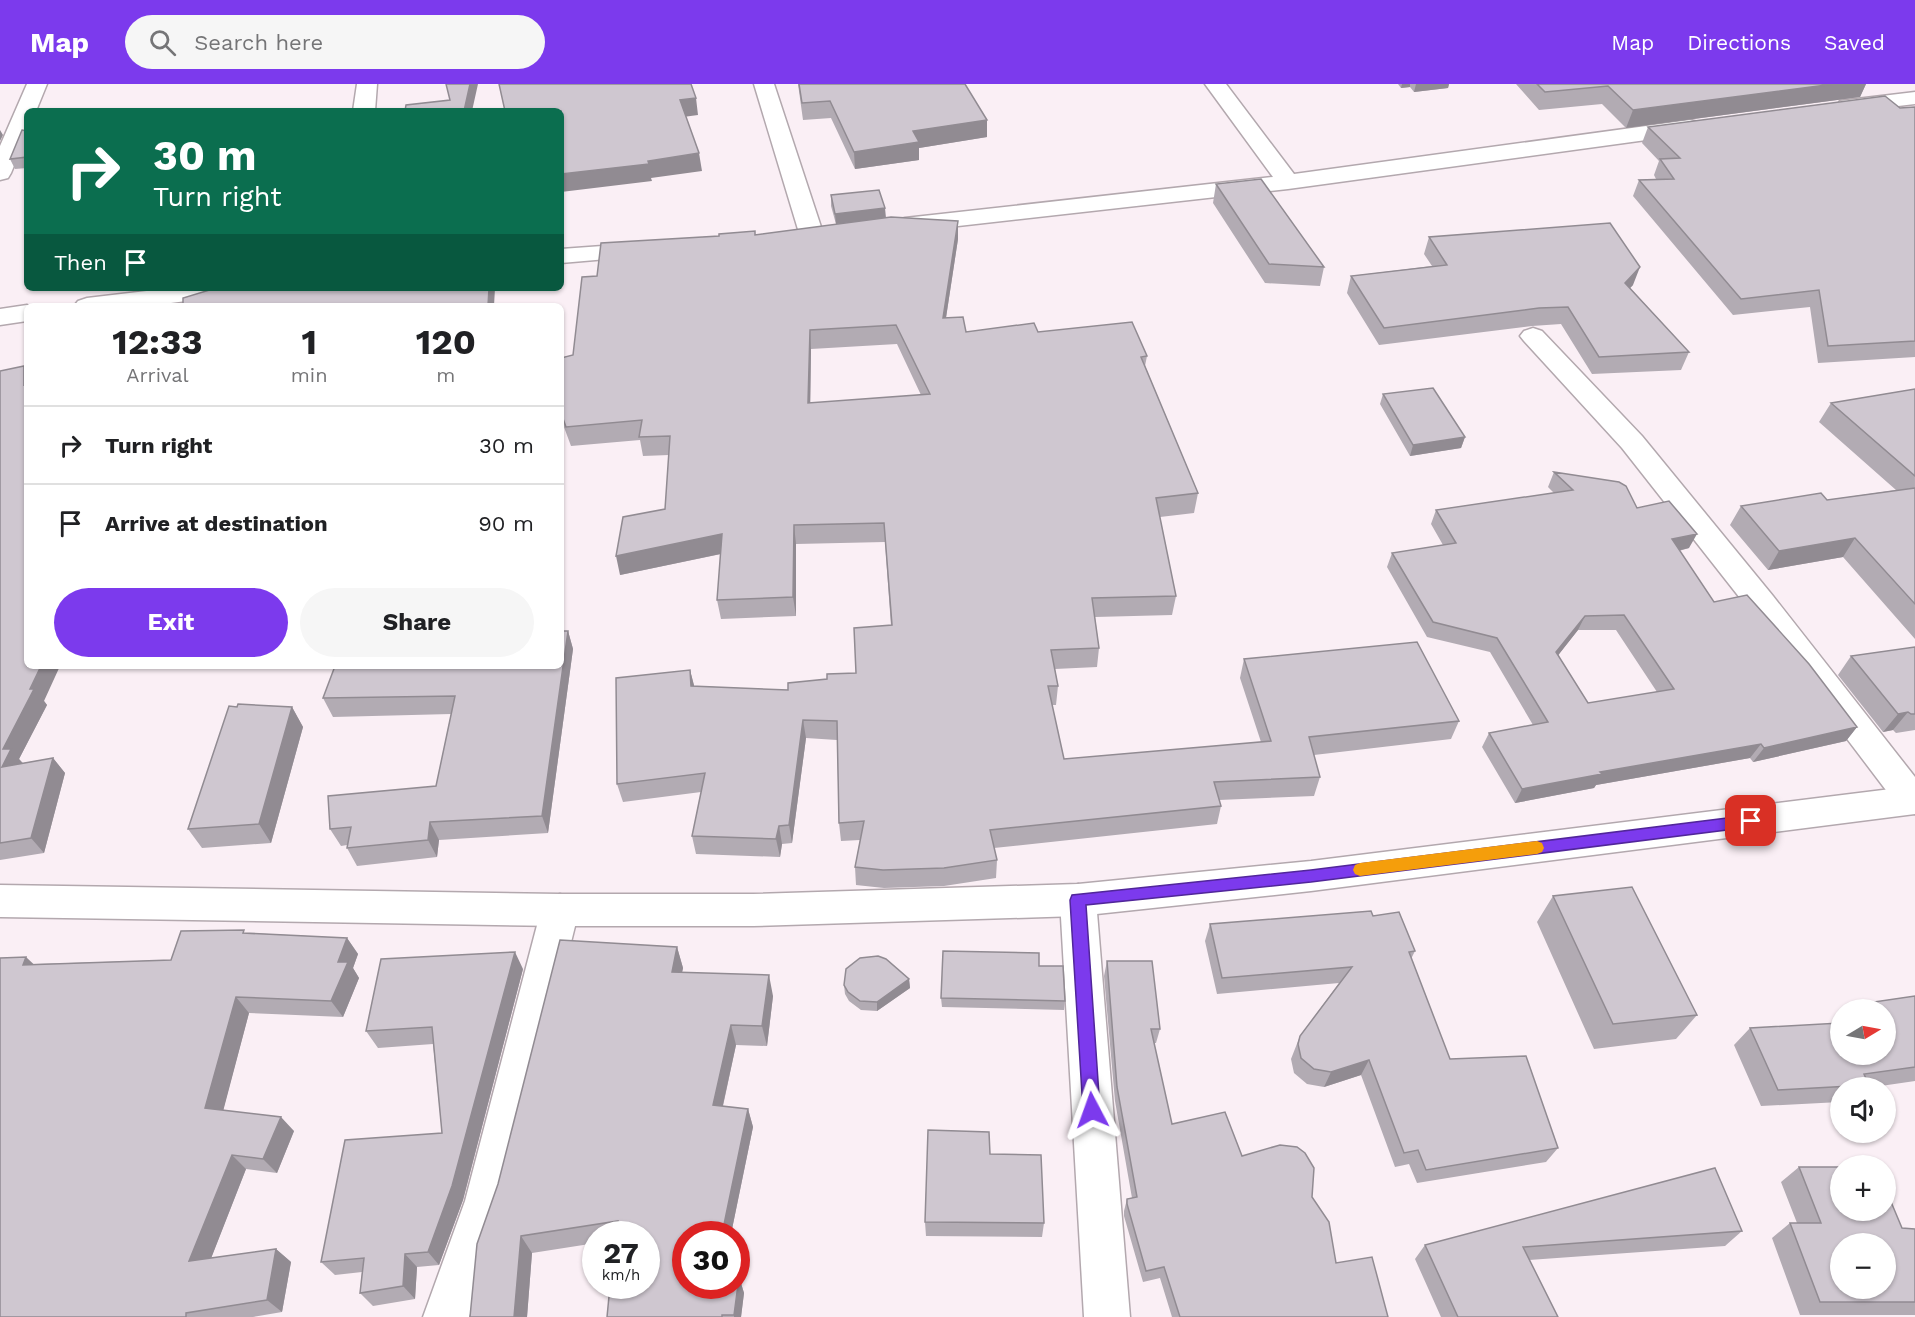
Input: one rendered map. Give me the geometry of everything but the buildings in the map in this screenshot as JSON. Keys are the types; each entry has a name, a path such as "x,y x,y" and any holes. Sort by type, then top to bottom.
{"street":[{"path":"27,108 37,84"},
{"path":"364,108 367,84"},
{"path":"764,84 812,236"},
{"path":"1215,84 1288,182"},
{"path":"1827,108 1915,98"},
{"path":"0,173 24,115"},
{"path":"883,228 1288,182 1710,124"},
{"path":"788,238 836,233"},
{"path":"564,256 669,248"},
{"path":"111,303 208,291"},
{"path":"0,317 24,313"},
{"path":"1533,336 1632,442 1762,604 1914,800"},
{"path":"0,901 560,910 753,910 1078,900 1311,876 1914,800"},
{"path":"1078,900 1107,1317"},
{"path":"447,1317 486,1201 560,910"}],"slow traffic":[{"path":"1360,870 1537,848"}],"route":[{"path":"1092,1110 1078,900 1311,876 1751,821"}]}
